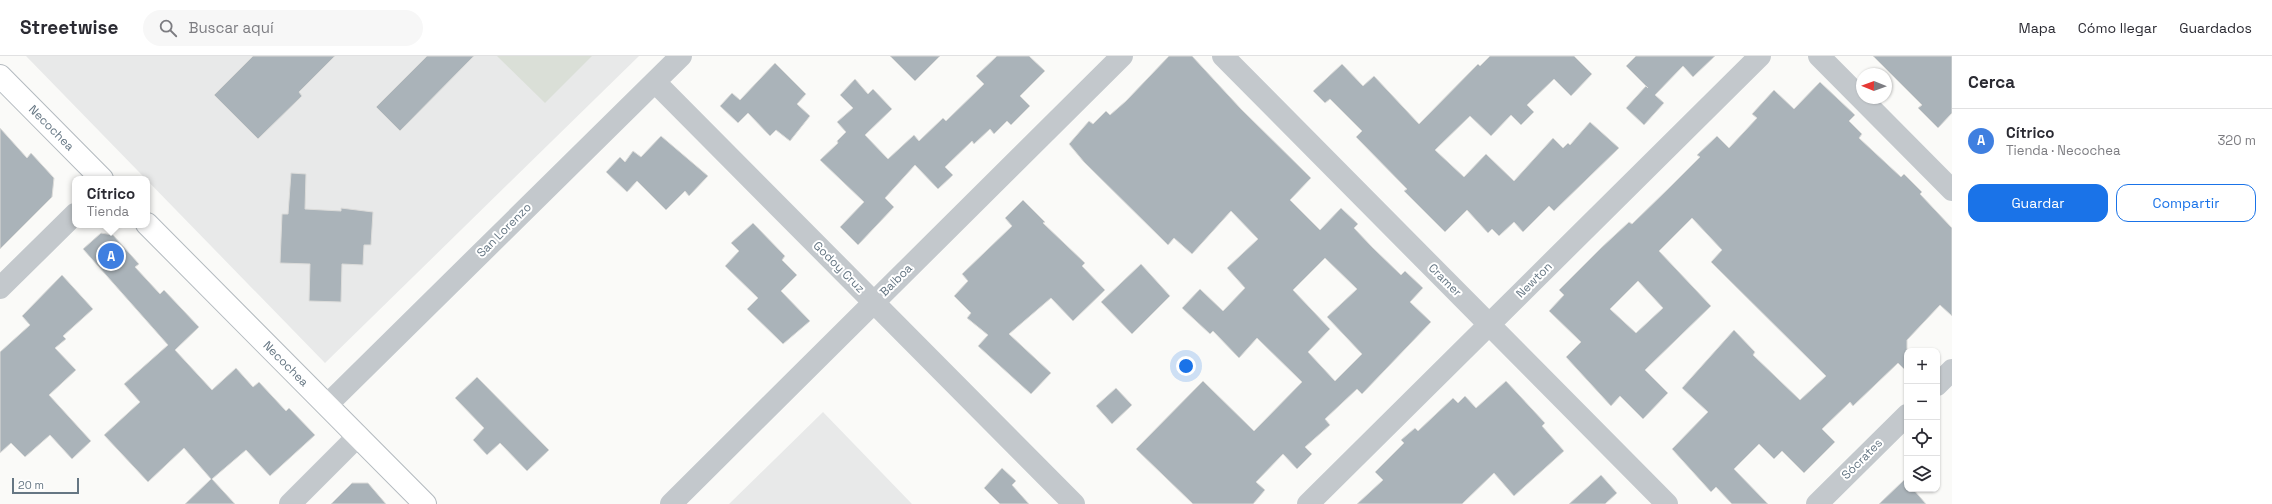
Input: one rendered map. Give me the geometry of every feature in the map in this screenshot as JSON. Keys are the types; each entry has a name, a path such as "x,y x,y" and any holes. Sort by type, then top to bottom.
{"main road":[{"name":"Necochea","path":"0,76 99,176"},
{"name":"Necochea","path":"150,227 425,504"}],"street":[{"name":"San Lorenzo","path":"327,405 681,56"},
{"name":"Balboa","path":"671,504 1122,56"},
{"name":"Cramer","path":"1223,56 1667,504"},
{"name":"Newton","path":"1308,504 1760,56"},
{"path":"1819,56 1952,190"},
{"name":"Godoy Cruz","path":"655,82 1074,504"},
{"path":"0,288 72,217"},
{"path":"1938,384 1952,370"},
{"name":"Sócrates","path":"1817,504 1904,418"},
{"path":"290,504 358,436"}],"shaded area":[{"path":"26,56 639,56 325,363 150,183 150,176 143,176"},
{"path":"497,56 592,56 545,103"},
{"path":"823,412 912,504 729,504"}],"building":[{"path":"253,56 335,56 299,92 302,96 258,139 214,95"},
{"path":"427,56 474,56 400,131 376,107"},
{"path":"890,56 940,56 915,81"},
{"path":"997,56 1029,56 1045,71 1020,96 1030,106 1011,125 1007,121 994,134 990,129 974,144 972,141 945,167 953,175 938,189 915,165 885,198 894,207 858,245 840,227 864,202 820,160 838,143 837,141 846,132 837,122 853,108 840,95 855,79 868,94 873,89 892,109 865,135 888,159 914,135 919,141 943,118 946,121 984,84 976,76"},
{"path":"1169,56 1192,56 1241,109 1311,178 1290,200 1320,230 1341,208 1358,224 1354,228 1372,247 1401,275 1405,271 1423,288 1410,302 1431,322 1362,394 1357,389 1325,419 1330,425 1305,447 1312,454 1297,469 1283,454 1256,482 1265,490 1253,504 1193,504 1136,449 1203,381 1254,431 1302,382 1257,338 1239,358 1213,331 1210,334 1182,308 1200,289 1223,311 1245,288 1227,268 1258,239 1231,211 1192,254 1174,238 1168,245 1084,162 1069,144 1089,121 1093,124 1106,111 1110,115 1126,101","holes":["1325,258 1357,289 1327,317 1362,354 1335,381 1308,352 1330,329 1293,290"]},
{"path":"1490,56 1574,56 1592,74 1571,96 1554,79 1527,105 1534,112 1521,125 1511,115 1491,136 1470,116 1435,150 1464,177 1486,154 1514,181 1553,138 1563,148 1568,143 1570,145 1590,122 1619,148 1554,211 1549,206 1523,232 1514,222 1499,236 1492,229 1488,233 1467,210 1445,232 1404,191 1407,189 1356,137 1362,131 1330,99 1325,103 1313,91 1342,64 1363,86 1374,76 1419,124 1478,64 1480,66"},
{"path":"1636,56 1715,56 1693,77 1683,66 1655,95 1664,103 1644,125 1626,108 1646,86 1626,66"},
{"path":"1873,56 1952,56 1952,113 1938,128 1918,108 1922,105 1892,75 1892,68 1885,68"},
{"path":"775,63 806,94 797,104 810,116 790,141 776,130 770,136 748,113 738,123 720,106 732,93 740,100"},
{"path":"1820,82 1855,115 1849,121 1862,134 1859,138 1901,177 1904,174 1922,192 1920,194 1952,228 1952,316 1940,305 1907,340 1907,348 1904,348 1904,369 1898,363 1853,406 1850,402 1822,429 1835,442 1804,473 1782,451 1774,459 1759,444 1734,469 1768,504 1732,504 1716,487 1711,492 1672,449 1708,412 1682,388 1734,330 1755,352 1753,355 1800,400 1826,376 1711,262 1722,250 1692,218 1659,251 1711,306 1645,370 1668,393 1643,419 1620,396 1611,406 1566,357 1581,342 1549,311 1564,295 1559,290 1629,222 1632,224 1670,187 1700,157 1697,155 1717,136 1729,148 1757,118 1752,114 1774,90 1794,109","holes":["1638,281 1663,308 1636,333 1610,309"]},
{"path":"0,128 27,158 31,153 54,178 52,197 0,249"},
{"path":"661,136 708,176 689,196 685,191 666,210 637,181 627,192 606,172 620,157 625,162 633,151 641,157"},
{"path":"291,173 306,174 305,209 341,211 341,208 373,212 371,245 364,245 363,265 342,264 341,302 309,301 310,264 280,263 282,214 288,214"},
{"path":"1023,200 1045,222 1043,223 1085,263 1082,266 1105,290 1073,321 1051,298 1009,334 1051,373 1031,394 978,346 988,335 967,318 971,313 954,296 968,281 962,274 1012,226 1005,218"},
{"path":"753,223 785,256 782,260 797,275 781,291 810,321 783,344 747,309 758,298 725,266 739,251 731,243"},
{"path":"101,233 113,235 139,264 135,267 160,294 164,290 199,327 175,350 212,390 236,368 253,387 259,382 286,411 289,408 315,435 270,476 246,450 212,479 235,504 185,504 211,479 184,448 148,482 104,435 140,402 124,384 168,345 83,249"},
{"path":"1141,264 1170,296 1132,334 1101,302"},
{"path":"62,275 93,309 63,336 66,339 55,348 76,370 49,395 91,441 72,459 50,435 25,457 11,443 0,453 0,352 30,325 22,316"},
{"path":"477,377 549,450 527,471 500,443 487,455 473,440 484,428 455,398"},
{"path":"1506,381 1545,423 1542,426 1564,451 1514,496 1494,473 1462,504 1357,504 1383,480 1375,472 1404,443 1401,440 1415,428 1418,431 1453,398 1458,403 1465,396 1476,408"},
{"path":"1116,388 1132,405 1112,424 1096,406"},
{"path":"1002,468 1016,481 1012,485 1029,504 1000,504 984,488"},
{"path":"1601,475 1617,493 1605,504 1569,504"},
{"path":"1904,480 1904,492 1916,492 1926,504 1879,504"},
{"path":"352,483 368,483 386,504 331,504"}],"place":[{"name":"Cítrico","path":"111,256"}]}
